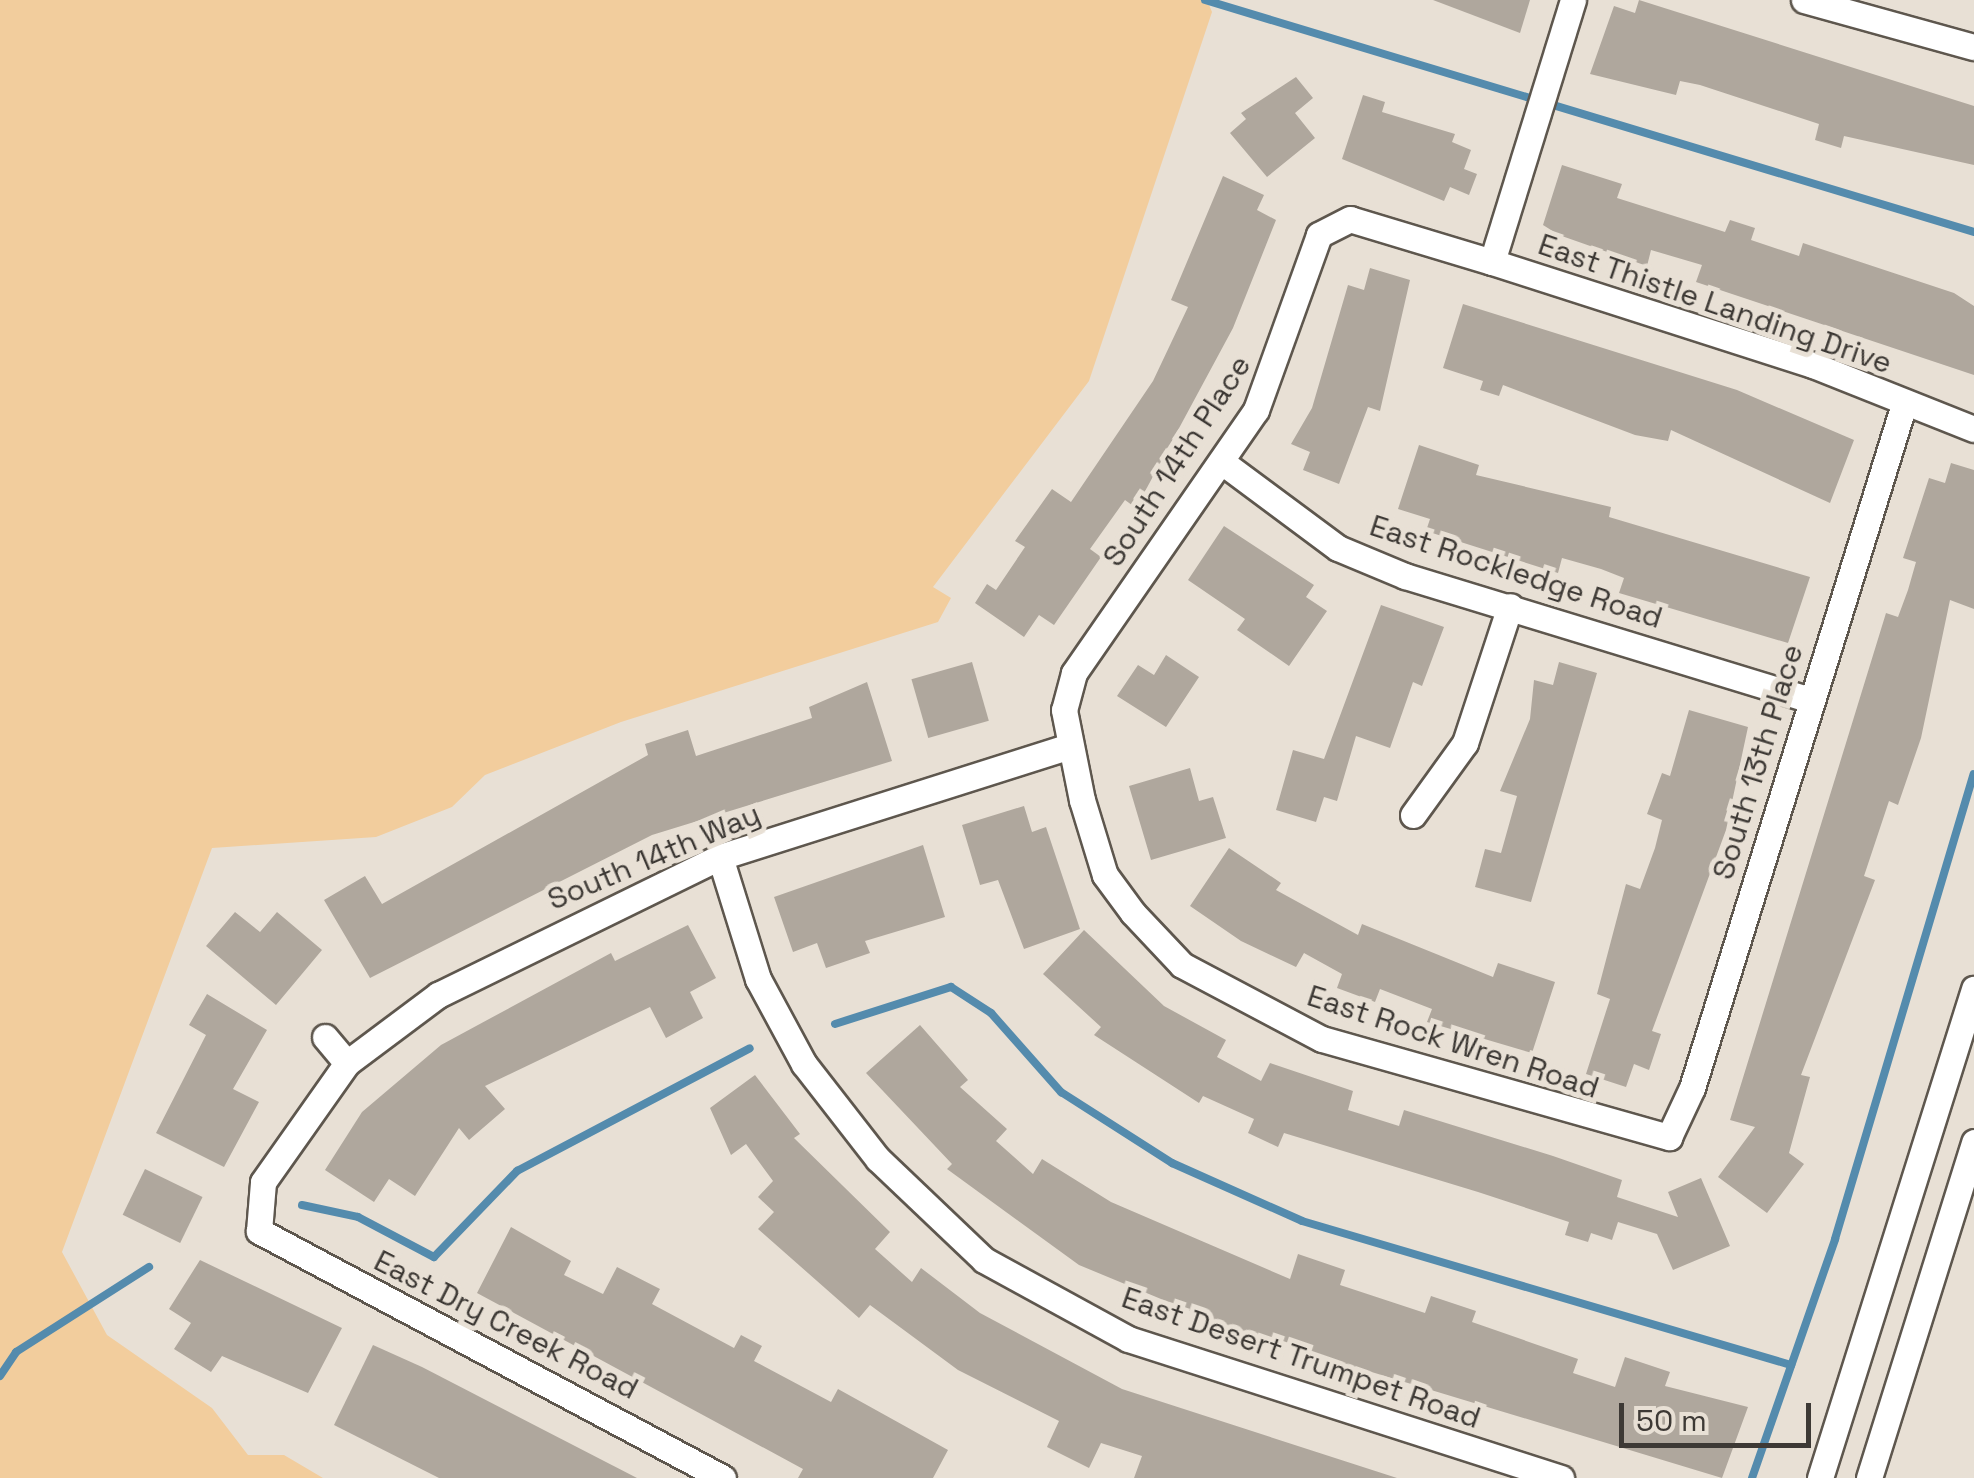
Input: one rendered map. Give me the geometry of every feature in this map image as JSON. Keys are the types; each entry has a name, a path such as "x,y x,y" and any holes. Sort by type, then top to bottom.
{"street":[{"path":"1492,262 1573,0"},
{"path":"1804,0 1974,47"},
{"name":"South 14th Place","path":"1070,746 1064,710 1074,673 1222,462 1280,359 1319,234 1350,219 1492,262"},
{"name":"East Thistle Landing Drive","path":"1492,262 1814,365 1974,429"},
{"name":"South 13th Place","path":"1669,1138 1904,404"},
{"name":"East Rockledge Road","path":"1222,462 1338,548 1811,700"},
{"path":"1413,815 1465,743 1510,606"},
{"name":"South 14th Way","path":"258,1231 264,1182 347,1062 438,995 720,857 1070,746"},
{"name":"East Rock Wren Road","path":"1070,746 1104,875 1182,965 1322,1038 1669,1138"},
{"name":"East Desert Trumpet Road","path":"720,857 758,979 804,1064 878,1159 984,1260 1128,1339 1561,1478"},
{"path":"1820,1478 1973,996"},
{"path":"324,1036 347,1062"},
{"path":"1869,1478 1974,1142"},
{"name":"East Dry Creek Road","path":"258,1231 723,1478"}],"shaded area":[{"path":"0,0 1207,0 1212,12 1089,381 933,587 951,598 938,622 621,722 485,775 452,807 376,837 212,848 62,1252 107,1335 212,1408 248,1455 284,1455 323,1478 0,1478"}],"building":[{"path":"1433,0 1530,0 1520,33"},
{"path":"1639,0 1974,106 1974,165 1844,136 1841,148 1815,140 1819,124 1700,85 1680,81 1676,95 1590,74 1614,6 1635,13"},
{"path":"1296,77 1313,98 1295,113 1315,138 1267,177 1230,133 1246,119 1241,113"},
{"path":"1363,95 1385,102 1382,112 1455,134 1452,142 1471,150 1464,169 1477,174 1469,195 1450,187 1444,201 1342,159"},
{"path":"1562,165 1622,184 1617,198 1725,232 1730,220 1755,228 1751,240 1799,256 1803,243 1954,293 1974,306 1974,375 1696,282 1702,265 1651,250 1647,266 1559,235 1543,225"},
{"path":"1223,176 1264,195 1257,210 1276,220 1233,328 1136,508 1125,500 1090,549 1101,557 1054,625 1039,615 1024,637 975,603 987,584 996,590 1025,547 1015,541 1052,489 1071,502 1153,381 1188,307 1171,300"},
{"path":"1370,268 1410,280 1380,411 1368,407 1339,484 1303,470 1310,452 1291,444 1312,408 1348,285 1364,290"},
{"path":"1463,304 1737,390 1854,440 1830,503 1671,430 1668,441 1635,435 1503,385 1499,396 1480,390 1483,381 1443,368"},
{"path":"1419,445 1479,465 1476,475 1611,507 1609,517 1810,577 1788,643 1619,593 1624,578 1601,569 1562,558 1558,573 1426,531 1430,519 1398,509"},
{"path":"1951,463 1974,470 1974,609 1950,600 1921,738 1898,805 1889,801 1864,876 1875,880 1801,1075 1810,1077 1789,1153 1804,1164 1767,1213 1718,1177 1755,1127 1730,1120 1886,613 1898,617 1908,590 1916,562 1903,558 1929,478 1945,483"},
{"path":"1224,526 1314,585 1306,597 1327,611 1289,666 1237,630 1245,619 1188,580"},
{"path":"1381,605 1444,627 1422,686 1413,682 1390,748 1356,736 1337,801 1324,797 1316,822 1276,810 1293,750 1324,759"},
{"path":"1166,655 1199,677 1166,727 1117,696 1138,665 1154,675"},
{"path":"972,662 989,721 928,738 911,679"},
{"path":"1559,662 1597,673 1531,902 1475,887 1485,849 1501,853 1517,796 1500,791 1530,719 1534,680 1553,685"},
{"path":"867,682 892,761 652,835 370,978 324,900 365,876 382,904 648,755 645,744 688,730 696,756 812,718 809,707"},
{"path":"1689,710 1748,727 1726,830 1652,1031 1661,1034 1649,1070 1634,1064 1626,1087 1586,1074 1610,999 1597,994 1626,884 1640,889 1655,848 1662,820 1647,814 1662,773 1670,776"},
{"path":"1190,768 1199,801 1213,797 1226,838 1151,860 1129,786"},
{"path":"1024,806 1032,832 1046,827 1080,929 1024,949 998,880 980,885 962,825"},
{"path":"923,845 945,917 865,941 870,953 826,968 817,943 793,952 774,897"},
{"path":"1229,848 1281,883 1276,890 1358,935 1362,924 1493,977 1498,963 1555,982 1532,1053 1427,1022 1432,1009 1380,989 1375,1002 1337,988 1342,974 1304,953 1296,967 1241,941 1190,906"},
{"path":"235,912 260,932 277,912 322,950 276,1005 206,946"},
{"path":"688,925 716,978 690,992 703,1018 666,1038 650,1007 485,1086 505,1109 469,1140 459,1128 415,1196 389,1179 374,1202 325,1170 362,1112 441,1045 611,953 615,961"},
{"path":"1084,930 1164,1006 1226,1040 1217,1057 1261,1081 1270,1063 1353,1091 1348,1110 1399,1126 1404,1110 1553,1156 1622,1180 1617,1197 1678,1217 1668,1192 1701,1178 1730,1246 1673,1270 1657,1234 1618,1222 1612,1240 1591,1233 1588,1242 1565,1235 1569,1222 1478,1192 1284,1133 1278,1147 1248,1133 1254,1119 1203,1096 1199,1103 1094,1035 1101,1027 1043,974"},
{"path":"207,994 267,1030 233,1089 259,1102 224,1167 156,1133 206,1035 189,1025"},
{"path":"920,1025 968,1080 960,1087 1007,1129 996,1141 1033,1174 1042,1159 1111,1202 1290,1279 1298,1254 1345,1270 1340,1285 1425,1313 1431,1296 1476,1311 1472,1322 1578,1359 1573,1373 1615,1387 1625,1357 1670,1372 1665,1386 1748,1407 1722,1478 1243,1333 1079,1265 947,1169 952,1164 866,1073"},
{"path":"755,1075 800,1134 794,1138 890,1232 875,1249 912,1282 921,1268 980,1313 1122,1389 1397,1478 1134,1478 1142,1456 1101,1443 1089,1468 1047,1447 1059,1421 958,1370 870,1305 859,1318 758,1229 774,1212 758,1197 773,1181 746,1144 731,1155 710,1108"},
{"path":"145,1169 203,1197 180,1243 123,1215"},
{"path":"511,1227 571,1261 564,1275 603,1294 617,1267 660,1289 652,1304 734,1348 741,1335 762,1346 754,1361 831,1402 838,1389 948,1450 933,1478 798,1478 803,1469 477,1293"},
{"path":"200,1260 342,1328 308,1393 222,1356 211,1372 174,1349 191,1323 169,1309"},
{"path":"373,1345 637,1478 439,1478 334,1425"}],"waterway":[{"path":"1205,0 1974,232"},
{"path":"1752,1478 1835,1239 1974,774"},
{"path":"835,1024 951,987 991,1013 1061,1092 1172,1163 1302,1221 1791,1365"},
{"path":"302,1205 358,1217 434,1257 517,1171 750,1048"},
{"path":"0,1376 16,1352 149,1267"}]}
